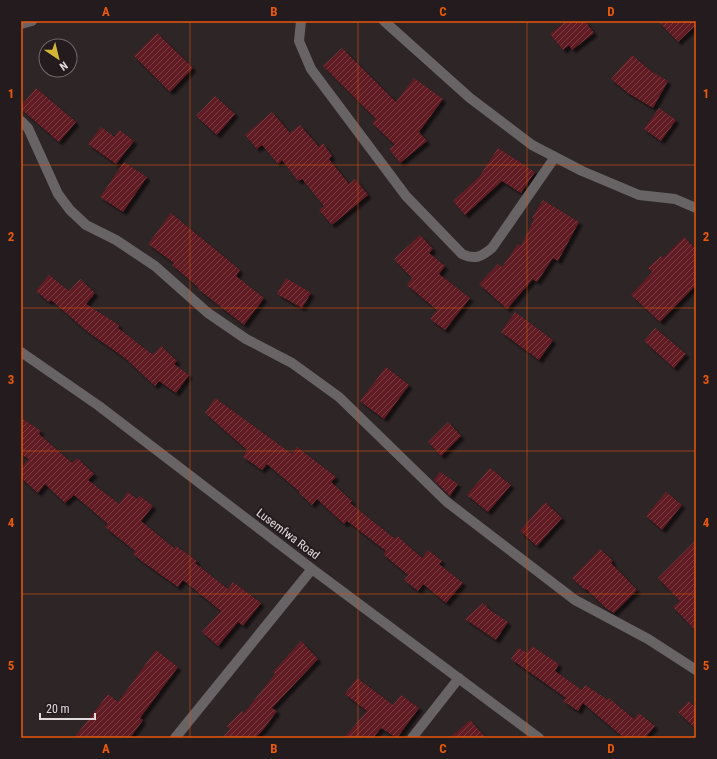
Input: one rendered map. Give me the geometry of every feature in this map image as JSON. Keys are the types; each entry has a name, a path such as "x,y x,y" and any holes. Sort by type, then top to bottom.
{"street":[{"path":"21,24 32,21"},
{"path":"301,21 299,41 311,69 406,196 462,254 471,258 481,257 492,248 555,157"},
{"path":"384,21 470,98 532,145 582,171 640,195 675,199 696,208"},
{"path":"21,121 28,128 58,194 70,210 86,225 116,240 155,266 208,313 246,339 292,364 339,397 447,502 504,544 575,600 648,639 696,670"},
{"name":"Lusemfwa Road","path":"21,352 99,406 312,569 539,738"},
{"path":"175,738 312,569"},
{"path":"412,738 459,678"}],"building":[{"path":"566,21 585,21 594,33 572,50 569,45 563,50 550,34"},
{"path":"658,21 696,21 696,25 678,42"},
{"path":"157,33 193,68 170,92 134,56"},
{"path":"342,48 396,102 414,78 443,99 419,132 427,141 400,163 389,149 395,145 372,123 376,119 323,66"},
{"path":"632,55 652,72 668,81 653,108 628,93 611,79"},
{"path":"36,88 76,122 59,142 21,109 21,106"},
{"path":"215,96 235,114 217,135 196,116"},
{"path":"659,108 676,120 661,141 644,129"},
{"path":"272,112 290,133 300,125 319,147 323,143 332,156 329,159 349,184 355,179 368,195 332,225 319,210 324,206 302,179 298,181 282,160 278,164 262,145 257,149 245,135"},
{"path":"101,127 115,137 119,130 134,141 116,164 88,144"},
{"path":"498,148 535,172 521,193 502,181 465,215 453,201 479,177"},
{"path":"124,162 147,177 123,212 100,197"},
{"path":"543,200 579,222 558,261 553,258 537,282 533,279 507,309 479,284 498,264 502,267 518,244 521,246 534,219 532,218"},
{"path":"171,213 240,270 236,276 264,298 244,325 198,289 199,288 172,265 174,263 148,244"},
{"path":"420,235 433,249 429,253 445,266 439,274 470,298 445,330 430,319 437,310 407,285 412,278 394,259"},
{"path":"684,237 696,249 696,285 660,322 631,295 652,272 648,268 661,256 663,258"},
{"path":"49,275 69,291 80,279 95,293 86,304 119,325 118,328 153,355 161,346 177,361 174,364 189,375 176,393 159,381 155,386 125,358 88,332 51,300 49,302 36,291"},
{"path":"286,278 311,293 302,308 277,294"},
{"path":"515,312 553,340 539,360 501,332"},
{"path":"655,328 686,354 674,368 644,341"},
{"path":"386,367 409,385 384,419 360,401"},
{"path":"215,398 292,454 297,447 336,477 331,482 352,501 350,503 395,539 397,536 422,558 428,550 442,561 439,564 463,583 446,603 423,584 418,591 404,580 408,575 383,554 386,551 347,521 344,524 317,499 312,505 299,493 300,492 267,464 262,470 243,457 247,450 205,413"},
{"path":"21,418 41,431 39,434 72,463 77,458 94,474 88,480 119,504 128,492 137,499 140,496 153,506 141,521 175,549 176,546 197,561 195,563 228,589 233,582 261,603 243,626 238,622 218,646 202,632 221,611 183,580 178,587 143,562 133,554 135,551 105,527 108,524 74,495 65,503 45,484 38,493 21,478 21,468 29,459 21,454"},
{"path":"448,422 461,436 441,456 428,442"},
{"path":"490,468 511,485 488,512 467,495"},
{"path":"440,472 458,484 450,496 434,480"},
{"path":"666,492 682,505 662,530 646,516"},
{"path":"545,502 562,518 537,546 520,531"},
{"path":"696,540 696,631 673,607 680,601 658,578"},
{"path":"600,549 613,561 611,563 637,590 614,613 607,609 572,578"},
{"path":"483,603 491,611 508,622 496,640 465,619"},
{"path":"301,641 318,659 272,708 277,711 263,730 255,738 222,738 230,729 227,726 242,711 244,713 275,674 273,672"},
{"path":"532,646 559,664 555,671 582,690 585,685 608,700 609,698 634,719 639,713 655,726 645,738 624,738 583,703 578,711 563,701 566,698 511,659 518,648 527,653"},
{"path":"156,650 178,667 140,718 143,720 130,738 74,738 108,694 118,702"},
{"path":"357,678 393,705 401,695 419,708 397,738 381,728 373,738 344,738 367,711 345,694"},
{"path":"689,701 696,708 696,729 678,712"},
{"path":"470,720 486,738 450,738"}]}
